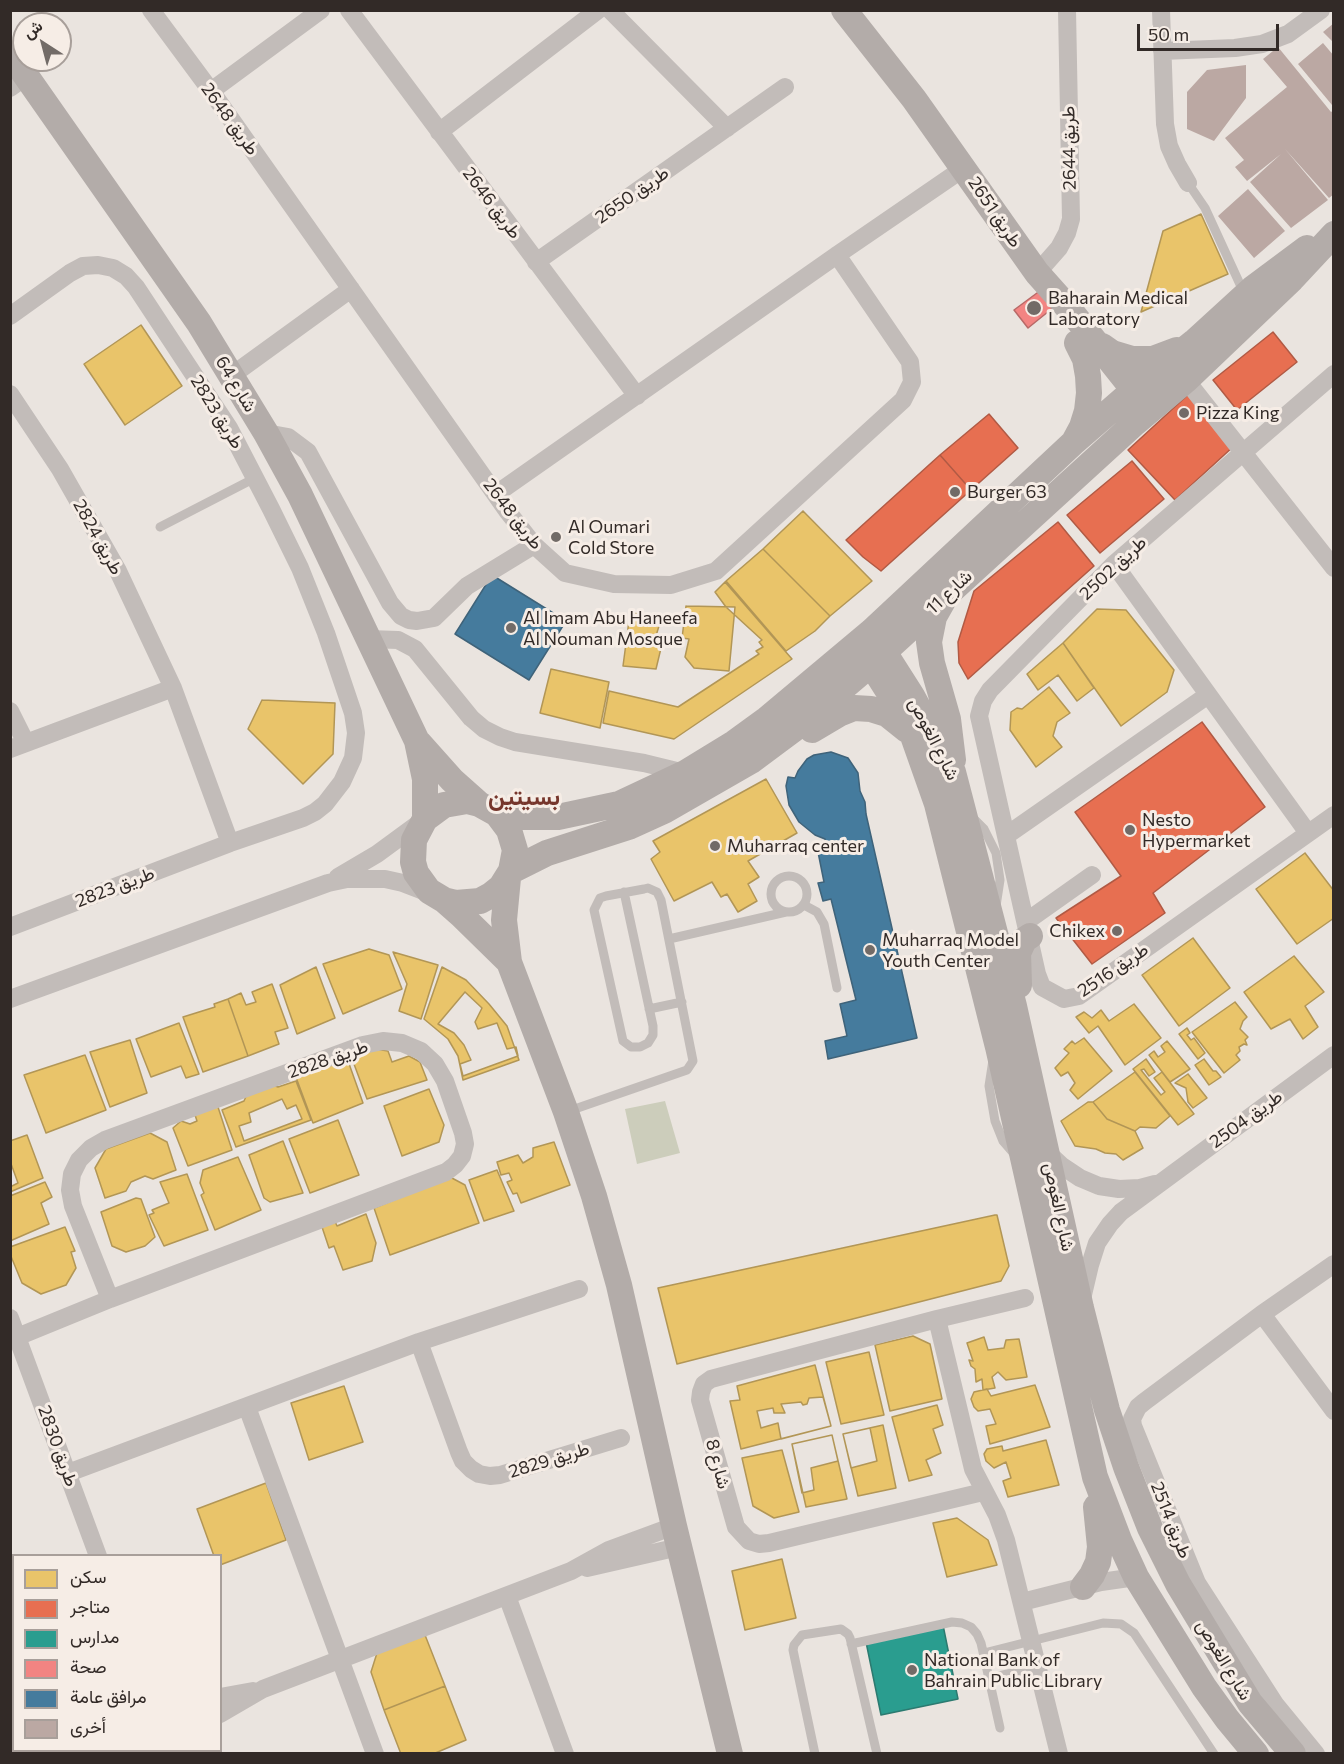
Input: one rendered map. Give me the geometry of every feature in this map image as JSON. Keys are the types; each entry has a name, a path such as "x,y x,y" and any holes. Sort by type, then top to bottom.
{"main road":[{"name":"طريق 2651","path":"851,13 1037,273 1070,310 1085,342 1135,406"},
{"name":"شارع 64","path":"10,53 19,82 199,323 266,433 315,526 417,741 439,768 488,809"},
{"name":"شارع 11","path":"488,809 537,818 578,814 619,804 685,773 734,743 946,595 1135,406 1194,342 1298,253 1334,233"},
{"name":"شارع 11","path":"509,874 547,853 631,826 664,811 728,776 773,746 1073,443 1135,406 1186,380 1292,279 1334,233"},
{"path":"1073,443 1082,427 1089,393 1085,342 1132,359 1154,359 1194,342"},
{"path":"946,595 934,617 929,642 932,663 948,719 953,772"},
{"name":"شارع الغوص","path":"870,648 913,736 937,804 998,1047 1095,1477 1136,1577 1204,1687 1256,1754"},
{"name":"شارع الغوص","path":"870,648 912,696 953,772 1014,1006 1080,1308 1110,1419 1126,1467 1150,1528 1178,1584 1250,1703 1293,1754"},
{"path":"773,746 796,739 854,708 871,709 887,714 901,723 913,736"},
{"name":"شارع 64","path":"417,741 425,779 424,820"},
{"path":"508,962 478,930 422,882 413,862 414,840 424,820 444,805 455,802 488,809 504,821 513,840 515,850 509,874 504,920 508,962 567,1112 619,1284 730,1754"},
{"path":"441,899 456,903 480,901 491,896 509,874"},
{"path":"1014,1006 1019,986 1018,953 1028,929"},
{"path":"1083,1587 1098,1562 1100,1547 1095,1477"},
{"path":"1136,1577 1162,1592 1218,1674 1228,1686 1250,1703"}],"street":[{"name":"طريق 2648","path":"151,10 211,91 496,494 534,545 565,573 614,584 671,585 716,571 903,400 912,382 910,362 837,255"},
{"path":"211,91 321,10"},
{"name":"طريق 2646","path":"349,10 636,396"},
{"path":"440,132 598,10"},
{"path":"610,10 727,128"},
{"name":"طريق 2644","path":"1037,273 1059,248 1071,219 1067,10"},
{"path":"1161,10 1165,124 1169,146 1176,164 1188,183"},
{"path":"1162,51 1235,48 1262,44 1288,34 1321,10"},
{"name":"طريق 2650","path":"536,262 785,87"},
{"path":"496,494 964,168"},
{"name":"طريق 2823","path":"10,316 83,266 98,265 113,268 126,276 136,287 229,428 300,568 342,681 347,735 339,769 328,787 314,802 286,823 10,927"},
{"path":"231,376 351,290"},
{"path":"1186,380 1334,568"},
{"name":"طريق 2502","path":"990,690 1114,564 1332,380"},
{"name":"طريق 2824","path":"10,394 60,469 118,571 173,688 230,843"},
{"path":"266,433 288,437 308,452 390,603 401,616 409,620 434,618 441,614 467,586 534,545"},
{"path":"1114,564 1308,833"},
{"path":"368,639 398,640 415,649 471,718 484,729 500,737 515,742 644,763 685,773"},
{"path":"10,711 18,746 173,688"},
{"name":"طريق 2516","path":"990,690 983,701 979,716 1037,974 1042,987 1064,999 1079,996 1334,815"},
{"path":"1007,835 1208,695"},
{"path":"328,883 377,854 424,820"},
{"path":"1028,929 1092,875"},
{"path":"10,999 328,883 347,879 385,879 421,889 441,899"},
{"name":"طريق 2828","path":"17,1337 110,1299 446,1172 462,1156 465,1144 445,1081 435,1064 421,1051 402,1043 382,1041 363,1045 105,1140 91,1148 80,1160 72,1174 70,1190 110,1299"},
{"name":"طريق 2504","path":"1080,1308 1097,1243 1121,1212 1334,1055"},
{"name":"طريق 2504","path":"1047,1151 1062,1166 1080,1178 1100,1186 1130,1188 1159,1183"},
{"name":"طريق 2514","path":"1316,1754 1275,1704 1197,1583 1132,1419 1144,1402 1262,1314 1334,1264"},
{"path":"68,1473 419,1342 579,1289"},
{"name":"شارع 8","path":"983,1492 769,1544 749,1541 736,1527 700,1400 701,1392 704,1384 711,1379 1024,1298"},
{"path":"1262,1314 1334,1411"},
{"name":"طريق 2830","path":"10,1318 97,1554"},
{"path":"937,1319 971,1463 983,1492 1002,1527 1059,1754"},
{"name":"طريق 2829","path":"419,1342 459,1452 471,1469 479,1474 500,1475 621,1438"},
{"path":"247,1407 375,1754"},
{"path":"222,1713 263,1689 571,1571 618,1546 677,1537"},
{"path":"1022,1602 1136,1577"},
{"path":"507,1596 565,1754"},
{"path":"222,1697 263,1689"}],"lane":[{"path":"1188,183 1205,208 1245,296"},
{"path":"160,527 255,478"},
{"path":"669,939 796,911 804,905 808,897 807,887 801,879 793,875 783,876 775,882 771,891 772,900 778,908 786,912"},
{"path":"567,1112 687,1070 691,1066 693,1056 661,900 657,892 648,888 624,892 600,898 594,910 623,1041 631,1047 640,1047 648,1043 653,1035 624,892"},
{"path":"804,905 817,912 824,924 837,988"},
{"path":"649,1009 682,1002"},
{"path":"851,1644 952,1622 970,1627 978,1634 984,1653 1000,1728"},
{"path":"984,1653 1109,1622 1121,1624 1134,1633 1214,1754"},
{"path":"815,1754 794,1645 802,1635 841,1629 848,1634 851,1644 877,1754"},
{"path":"990,1678 1038,1667"}],"green space":[{"path":"665,1101 680,1153 637,1164 625,1109"}],"building: سكن":[{"path":"1201,214 1228,274 1141,312 1163,231"},
{"path":"141,325 182,386 125,425 84,364"},
{"path":"803,511 872,581 830,616 763,549"},
{"path":"763,549 830,616 815,631 786,651 726,581"},
{"path":"725,582 792,659 674,739 603,723 609,691 678,707 759,654 756,651 763,647 759,642 762,640 726,607 715,592"},
{"path":"686,606 735,607 729,671 694,668 685,657 689,639 682,638"},
{"path":"1097,609 1126,610 1174,670 1167,692 1121,726 1063,643"},
{"path":"630,613 643,614 642,617 652,618 649,624 659,626 655,639 662,644 656,669 623,666"},
{"path":"1063,643 1094,688 1077,701 1058,675 1038,690 1027,674"},
{"path":"551,669 609,682 600,728 540,713"},
{"path":"1049,687 1070,713 1057,722 1053,736 1062,747 1036,767 1010,730 1011,712 1017,708 1022,709"},
{"path":"262,700 335,703 333,754 303,784 248,729"},
{"name":"Muharraq center","path":"766,779 797,833 748,861 759,877 748,884 757,901 738,912 727,894 721,897 712,882 674,901 651,859 660,852 653,841"},
{"path":"1305,853 1334,891 1334,918 1297,944 1256,889"},
{"path":"1193,938 1230,988 1179,1026 1142,975"},
{"path":"369,949 389,955 402,989 343,1014 323,964"},
{"path":"393,952 438,965 421,1019 399,1011 407,984"},
{"path":"1294,956 1324,992 1305,1006 1318,1027 1303,1039 1290,1019 1271,1029 1244,992"},
{"path":"316,967 335,1018 297,1034 280,985"},
{"path":"442,967 466,980 489,1004 507,1026 519,1060 463,1080 458,1056 448,1039 424,1019"},
{"path":"272,984 288,1028 275,1032 279,1044 248,1056 228,999 241,993 246,1005 256,1002 252,992"},
{"path":"465,992 482,1008 475,1022 478,1029 497,1023 507,1049 516,1047 518,1056 463,1076 460,1064 471,1060 464,1045 454,1033 438,1024"},
{"path":"228,999 248,1056 203,1072 183,1017 215,1007 214,1004"},
{"path":"1235,1002 1247,1017 1240,1029 1248,1037 1245,1040 1247,1045 1239,1047 1240,1051 1236,1055 1240,1060 1224,1073 1192,1032"},
{"path":"1134,1004 1161,1038 1125,1065 1098,1026 1089,1033 1076,1017 1084,1012 1092,1018 1101,1010 1109,1021"},
{"path":"179,1023 199,1074 186,1078 181,1066 151,1077 136,1039"},
{"path":"1187,1028 1190,1033 1187,1035 1191,1040 1194,1038 1205,1053 1198,1059 1179,1034"},
{"path":"1084,1038 1112,1071 1078,1099 1070,1090 1075,1083 1068,1072 1061,1076 1055,1068 1069,1053 1064,1049 1072,1041 1075,1044"},
{"path":"130,1040 147,1093 110,1107 90,1052"},
{"path":"1167,1041 1190,1069 1170,1082 1149,1055 1154,1051 1158,1057 1165,1052 1161,1046"},
{"path":"369,1048 388,1051 392,1062 409,1056 420,1062 427,1080 367,1099 351,1056"},
{"path":"85,1055 106,1110 46,1133 24,1075"},
{"path":"347,1058 363,1103 313,1123 294,1072"},
{"path":"1146,1059 1155,1072 1149,1076 1144,1069 1141,1070 1161,1095 1165,1092 1154,1078 1162,1072 1194,1114 1178,1125 1133,1069"},
{"path":"1204,1059 1221,1077 1209,1085 1195,1065"},
{"path":"1135,1072 1170,1116 1156,1128 1140,1127 1135,1131 1107,1119 1093,1102"},
{"path":"1188,1074 1207,1098 1193,1108 1188,1102 1186,1088 1175,1083"},
{"path":"296,1081 311,1120 236,1147 222,1110 244,1101 247,1094 270,1084 278,1087"},
{"path":"429,1089 444,1125 439,1142 402,1156 384,1106"},
{"path":"282,1099 287,1109 296,1105 302,1119 244,1141 239,1126 251,1122 249,1113"},
{"path":"1088,1102 1093,1102 1107,1119 1135,1131 1143,1148 1123,1160 1116,1154 1075,1146 1061,1121"},
{"path":"217,1104 232,1150 188,1166 173,1128 181,1121 190,1124 197,1121 193,1109"},
{"path":"338,1120 359,1175 310,1193 289,1139"},
{"path":"150,1133 167,1142 176,1170 153,1179 145,1176 131,1182 126,1191 105,1198 95,1168 106,1149"},
{"path":"27,1135 43,1178 10,1192 10,1141"},
{"path":"283,1141 303,1193 270,1202 264,1198 249,1155"},
{"path":"554,1142 570,1185 521,1203 517,1193 513,1194 507,1182 512,1180 509,1173 501,1175 497,1162 518,1155 523,1163 533,1157 533,1148"},
{"path":"238,1157 261,1210 215,1230 201,1195 204,1193 200,1183 203,1170"},
{"path":"10,1161 18,1183 10,1187"},
{"path":"497,1170 514,1211 484,1221 469,1180"},
{"path":"187,1174 208,1230 164,1246 149,1215 154,1213 152,1210 169,1203 160,1182"},
{"path":"450,1177 465,1185 479,1223 390,1255 374,1208"},
{"path":"45,1182 52,1197 41,1203 49,1224 10,1241 10,1196"},
{"path":"136,1198 141,1199 155,1237 145,1246 126,1252 112,1246 101,1212"},
{"path":"366,1214 376,1243 372,1261 343,1270 334,1246 329,1248 321,1224 334,1219 337,1226"},
{"path":"997,1215 1009,1266 1001,1281 677,1364 658,1288"},
{"path":"65,1227 75,1251 71,1252 76,1268 66,1285 41,1294 22,1283 10,1254 10,1247"},
{"path":"913,1336 930,1344 942,1399 890,1411 875,1345"},
{"path":"984,1337 988,1350 1004,1348 1006,1340 1019,1339 1027,1377 1006,1380 998,1372 992,1377 995,1388 983,1390 982,1379 976,1382 975,1369 969,1360 973,1361 967,1343"},
{"path":"869,1352 884,1415 841,1424 826,1362"},
{"path":"815,1365 831,1426 741,1449 730,1401 740,1400 737,1386"},
{"path":"1035,1385 1050,1427 990,1444 986,1426 996,1424 990,1409 978,1411 974,1407 971,1399 974,1392 987,1389 991,1396"},
{"path":"344,1386 363,1442 309,1460 291,1403"},
{"path":"823,1397 831,1426 781,1439 778,1423 761,1428 757,1411 773,1408 774,1413 785,1413 781,1404 801,1402 803,1405 807,1404 809,1398"},
{"path":"937,1405 943,1425 933,1429 941,1453 926,1460 932,1475 909,1481 892,1417"},
{"path":"883,1425 896,1488 858,1496 843,1434"},
{"path":"870,1428 877,1461 851,1468 843,1434"},
{"path":"832,1435 847,1499 806,1507 792,1444"},
{"path":"832,1435 838,1461 811,1468 814,1490 802,1493 792,1444"},
{"path":"1046,1440 1059,1485 1008,1497 1003,1481 1011,1478 1006,1462 994,1468 986,1461 984,1454 987,1449 1002,1446 1003,1451"},
{"path":"782,1450 799,1512 774,1518 753,1506 742,1458"},
{"path":"266,1483 286,1540 222,1564 222,1554 213,1554 197,1509"},
{"path":"957,1518 988,1540 997,1565 947,1577 933,1523"},
{"path":"782,1559 796,1618 745,1630 732,1571"},
{"path":"425,1635 445,1686 384,1710 371,1672 377,1653"},
{"path":"445,1686 466,1740 433,1754 401,1754 384,1710"}],"building: متاجر":[{"path":"1273,332 1297,362 1237,410 1213,380"},
{"path":"1192,391 1235,445 1175,500 1128,450"},
{"path":"989,414 1018,448 971,490 940,455"},
{"path":"940,455 971,490 881,571 846,540"},
{"path":"1132,461 1164,499 1100,553 1067,515"},
{"path":"1058,522 1094,566 968,679 959,663 958,642 974,591"},
{"path":"1202,722 1265,807 1153,893 1165,913 1092,964 1056,918 1121,876 1075,812"}],"building: مدارس":[{"name":"National Bank of Bahrain Public Library","path":"943,1625 958,1699 881,1715 866,1642"}],"building: صحة":[{"name":"Baharain Medical Laboratory","path":"1041,290 1054,307 1028,328 1014,310"}],"building: مرافق عامة":[{"name":"Al Imam Abu Haneefa Al Nouman Mosque","path":"492,575 566,621 529,680 455,634"},
{"name":"Muharraq Model Youth Center","path":"831,752 848,758 858,773 860,791 865,802 917,1038 828,1059 825,1041 847,1036 840,1004 856,1000 831,899 823,901 818,883 824,882 818,852 827,850 825,839 815,835 799,822 789,805 786,786 788,777 795,778 807,759 814,755"}],"building: أخرى":[{"path":"1334,23 1334,43 1323,32"},
{"path":"1323,43 1334,56 1334,104 1332,105 1298,64"},
{"path":"1278,47 1331,112 1334,110 1334,194 1329,198 1285,149 1328,200 1291,228 1250,182 1281,154 1247,181 1235,167 1244,160 1225,138 1287,87 1263,59"},
{"path":"1246,65 1246,98 1214,141 1187,129 1187,92 1207,70"},
{"path":"1248,189 1285,231 1254,258 1218,216"}],"place":[{"name":"Baharain Medical Laboratory","path":"1034,308"},
{"name":"Pizza King","path":"1184,413"},
{"name":"Burger 63","path":"955,492"},
{"name":"Al Oumari Cold Store","path":"556,537"},
{"name":"Al Imam Abu Haneefa Al Nouman Mosque","path":"511,628"},
{"name":"Nesto Hypermarket","path":"1130,830"},
{"name":"Muharraq center","path":"715,846"},
{"name":"Chikex","path":"1117,931"},
{"name":"Muharraq Model Youth Center","path":"870,950"},
{"name":"National Bank of Bahrain Public Library","path":"912,1670"}],"district":[{"name":"بسيتين","path":"524,797"}]}
